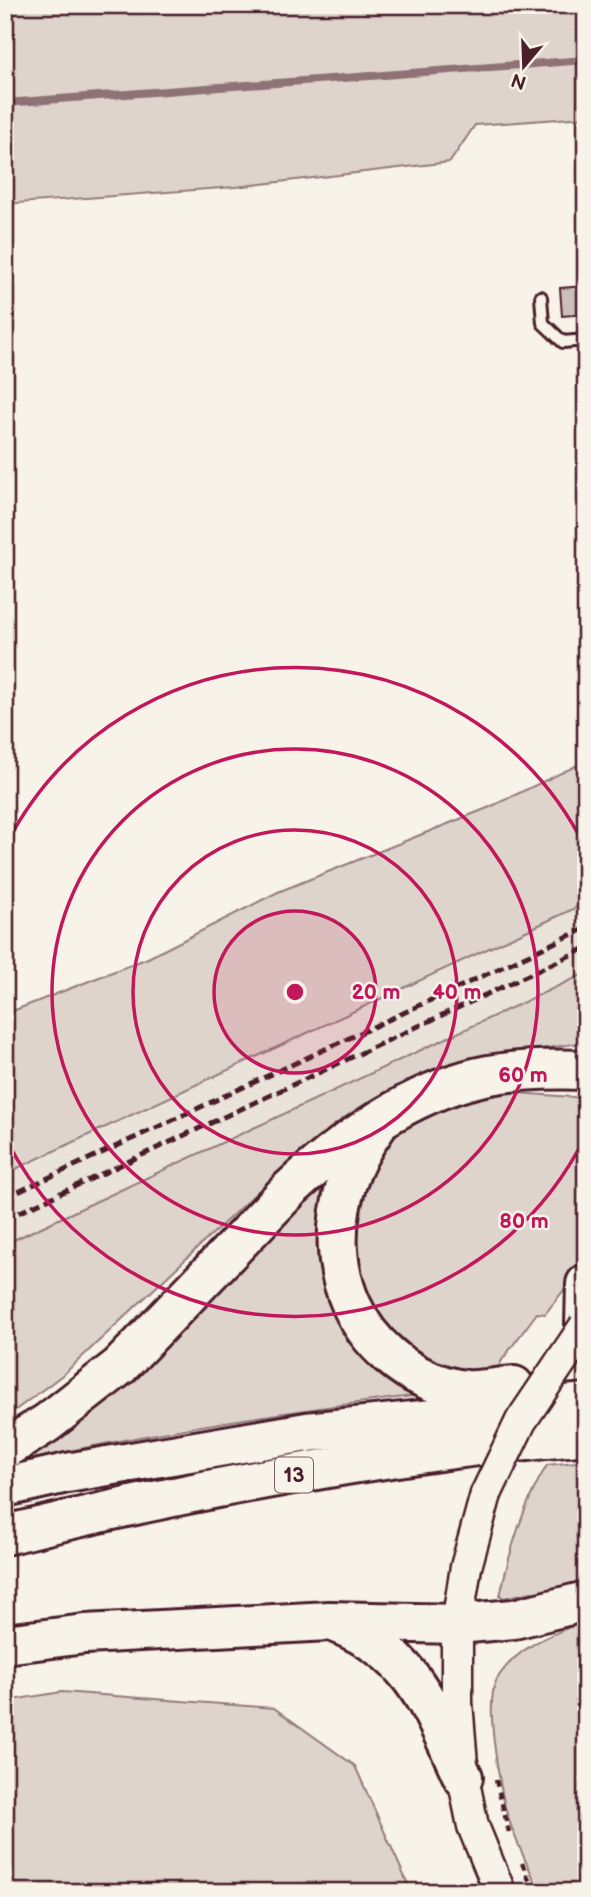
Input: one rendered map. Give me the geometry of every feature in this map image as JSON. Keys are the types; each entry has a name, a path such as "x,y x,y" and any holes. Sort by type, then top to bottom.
{"highway":[{"path":"5,1450 47,1423 120,1366 290,1189 318,1163 382,1119 411,1102 486,1076 524,1070 579,1073"},
{"path":"382,1119 363,1145 352,1169 339,1219 338,1267 352,1310 364,1329 396,1362 412,1372 449,1386 468,1390 586,1380"},
{"path":"585,1326 586,1284"},
{"name":"13","path":"5,1487 66,1473 307,1432 586,1403"},
{"name":"13","path":"5,1535 72,1518 312,1471 454,1449 586,1435"},
{"path":"5,1644 85,1634 329,1621 457,1624 514,1619 586,1601"},
{"path":"329,1621 357,1632 393,1656 424,1695 479,1776"}],"main road":[{"path":"500,1892 473,1826 479,1776 457,1702 457,1624 466,1567 485,1494 521,1421 585,1326"}],"lane":[{"path":"541,297 543,323 563,342 586,340"}],"path":[{"path":"479,1776 510,1838"},
{"path":"520,1859 534,1892"}],"shaded area":[{"path":"5,5 586,5 586,117 475,125 450,162 235,187 5,204"},
{"path":"586,761 586,903 5,1174 5,1014 148,958 278,892 490,807"},
{"path":"586,903 586,973 5,1244 5,1174"},
{"path":"586,973 586,1042 458,1062 410,1083 294,1157 65,1373 5,1415 5,1244"},
{"path":"503,1092 586,1098 586,1262 545,1314 537,1313 502,1360 496,1374 448,1374 389,1336 352,1265 352,1211 377,1153 392,1137 432,1112 474,1096"},
{"path":"324,1177 317,1242 323,1283 341,1320 353,1337 413,1396 214,1424 17,1463"},
{"path":"586,1461 586,1585 535,1600 532,1592 504,1598 500,1596 518,1528 547,1465"},
{"path":"586,1621 586,1892 540,1892 505,1807 494,1742 493,1690 505,1668 525,1650 548,1636"},
{"path":"62,1692 274,1708 355,1766 411,1891 5,1892 5,1701"}],"building":[{"path":"586,286 586,314 562,316 560,288"}],"waterway":[{"path":"5,103 586,60"}],"railway":[{"path":"5,1198 586,928"},
{"path":"5,1219 586,948"}]}
